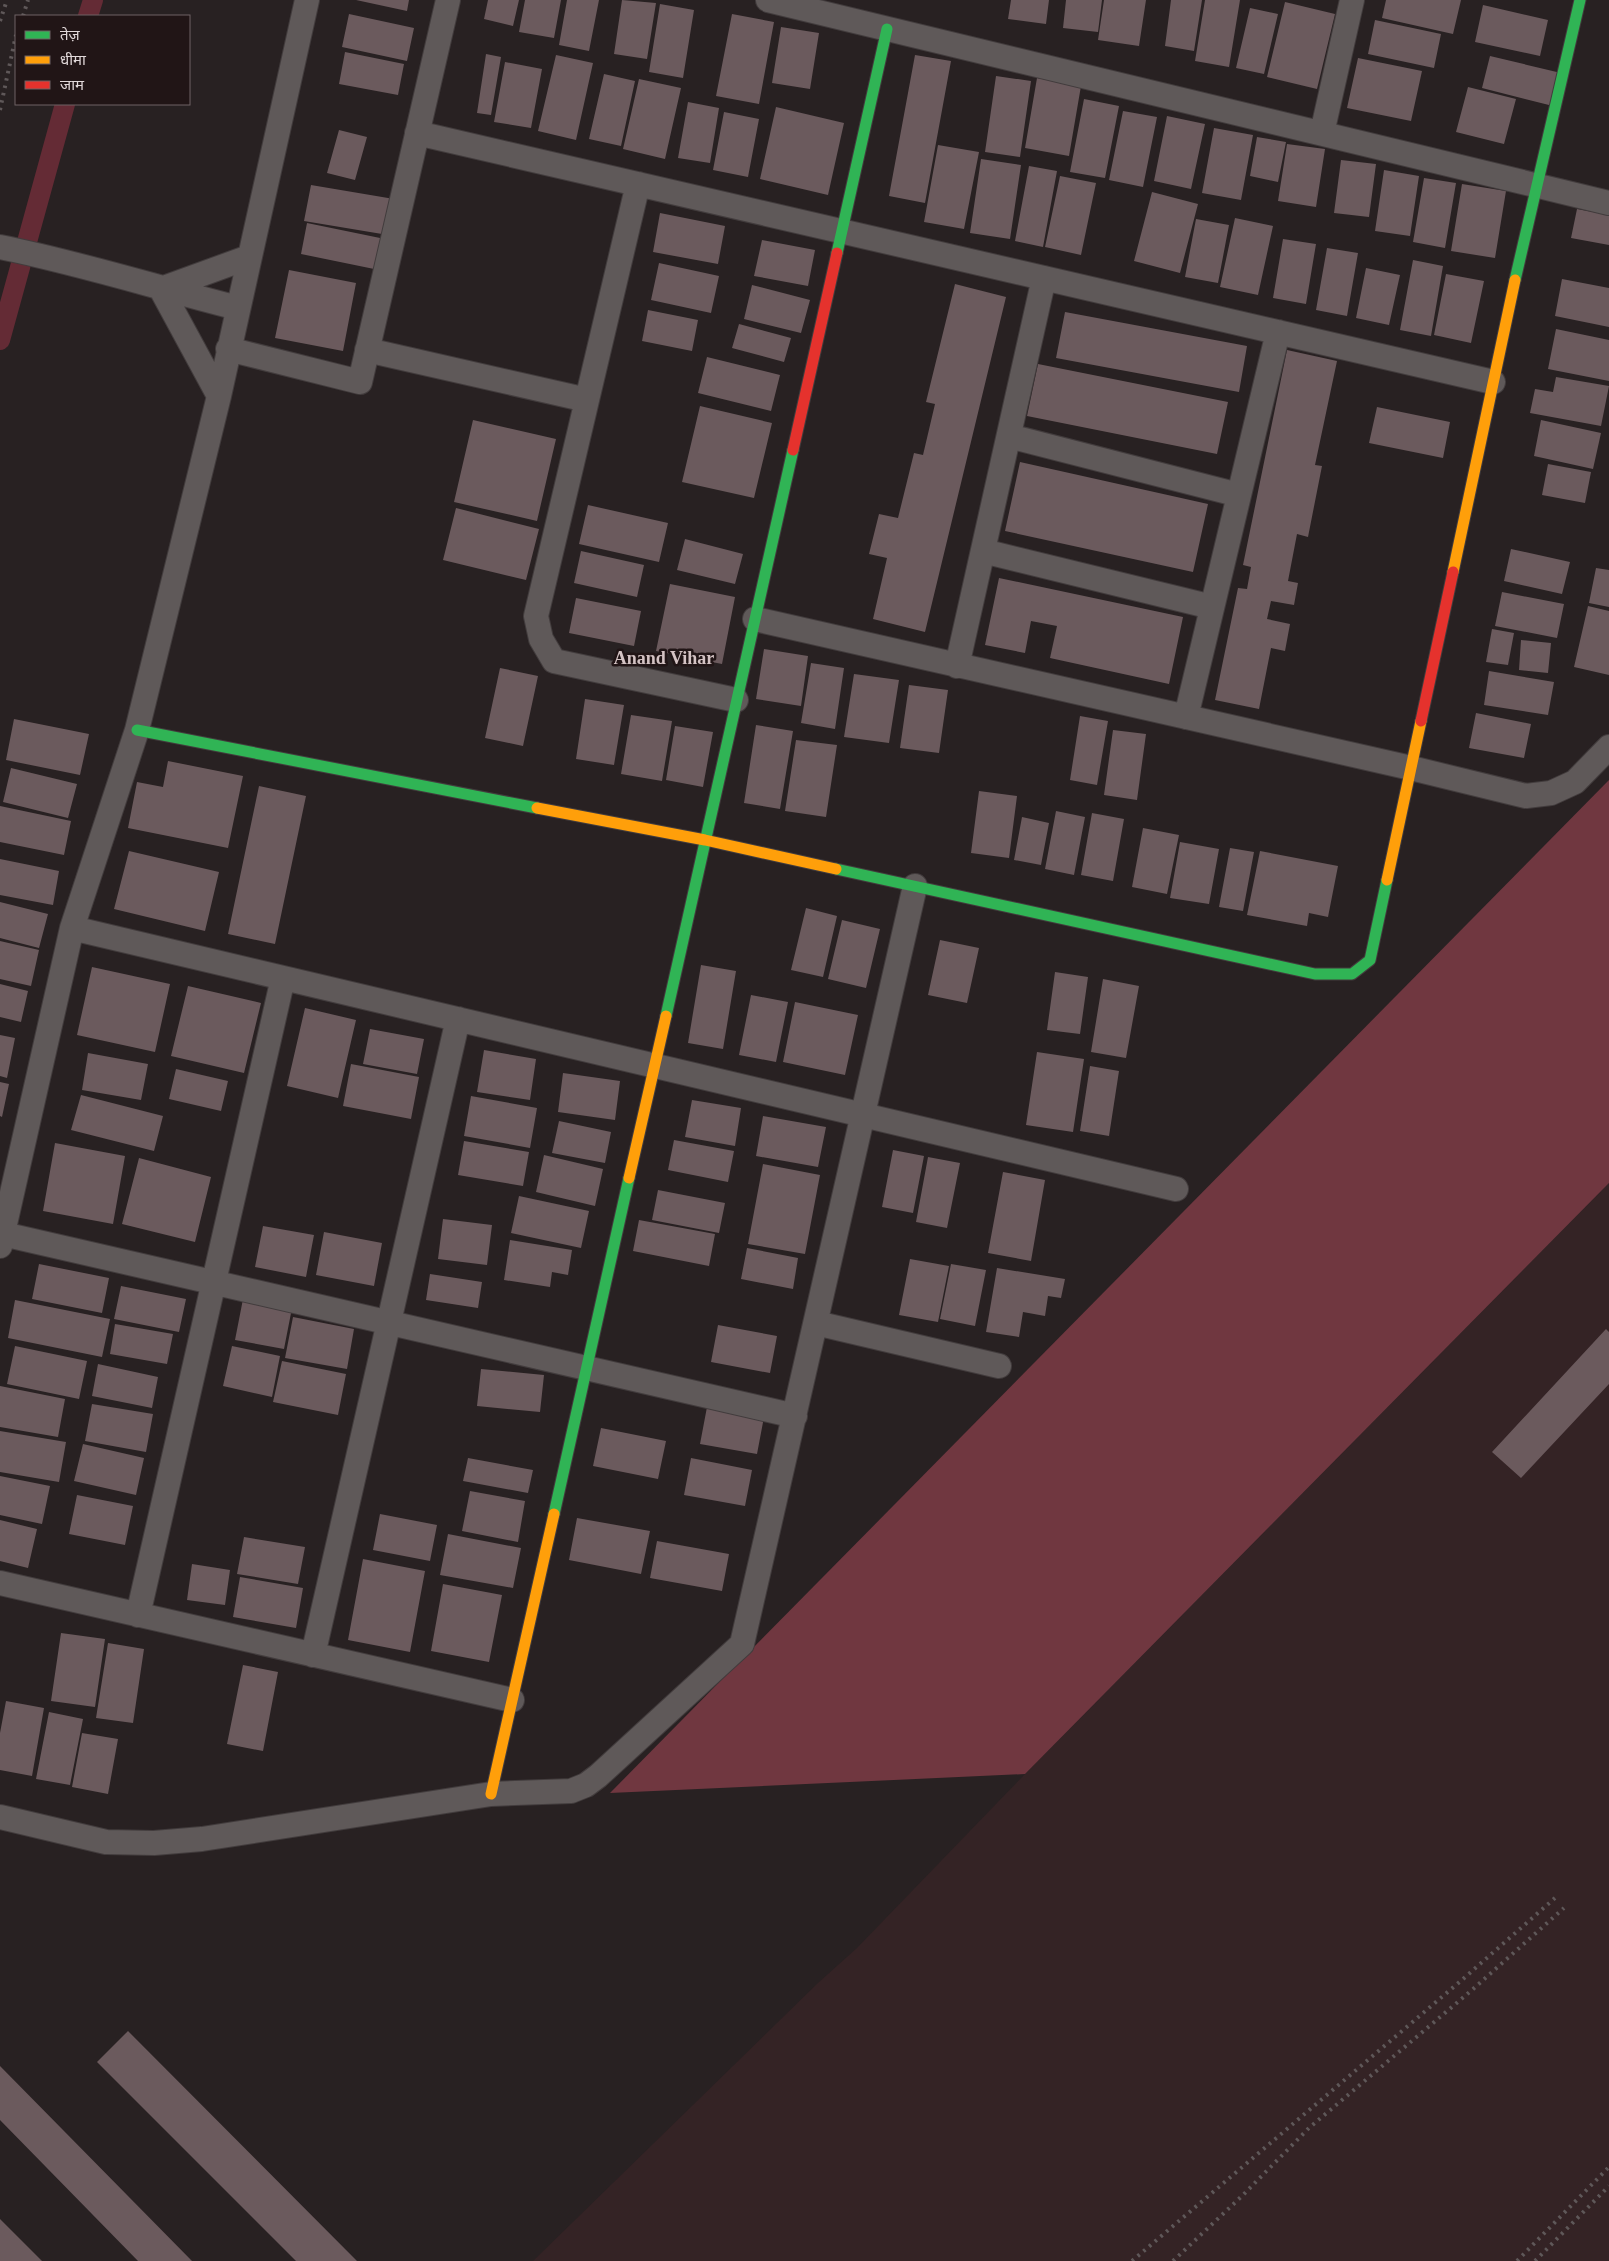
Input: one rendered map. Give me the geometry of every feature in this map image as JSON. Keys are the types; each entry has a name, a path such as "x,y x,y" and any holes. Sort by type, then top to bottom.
{"street":[{"path":"307,0 219,396 137,730 72,928 1,1240 214,1283 794,1416"},
{"path":"228,349 360,382 448,0"},
{"path":"768,0 1609,203"},
{"path":"1322,133 1352,0"},
{"path":"137,730 705,840 1315,974 1351,976 1362,970 1370,960 1493,382 1580,0"},
{"path":"491,1794 887,28"},
{"path":"417,133 1493,382"},
{"path":"638,184 536,616 541,639 554,661 736,700"},
{"path":"0,247 61,259 161,289 238,308"},
{"path":"161,289 249,257"},
{"path":"958,666 1044,278"},
{"path":"161,289 219,396"},
{"path":"1186,717 1278,332"},
{"path":"367,350 587,400"},
{"path":"1008,436 1239,495"},
{"path":"983,550 1212,607"},
{"path":"755,619 1411,768 1526,796 1551,793 1575,782 1609,747"},
{"path":"0,1817 106,1842 154,1843 202,1839 491,1794 572,1791 586,1784 742,1644 915,886"},
{"path":"72,928 1176,1189"},
{"path":"138,1615 283,978"},
{"path":"313,1655 458,1019"},
{"path":"816,1323 999,1366"},
{"path":"0,1583 512,1700"}],"shaded area":[{"path":"1609,780 1609,1183 1025,1774 610,1793"},
{"path":"1609,1183 1609,2261 533,2261 818,1983 857,1948 1025,1774"}],"building":[{"path":"356,0 409,0 407,11"},
{"path":"488,0 519,0 513,26 484,19"},
{"path":"525,0 561,0 554,38 519,32"},
{"path":"567,0 599,0 589,51 559,45"},
{"path":"622,0 656,3 647,59 614,54"},
{"path":"1011,0 1049,0 1046,24 1008,19"},
{"path":"1066,0 1102,0 1098,32 1063,28"},
{"path":"1104,0 1146,0 1139,46 1098,40"},
{"path":"1171,0 1202,0 1194,51 1165,46"},
{"path":"1205,0 1240,0 1229,67 1195,61"},
{"path":"1386,0 1461,0 1453,34 1382,18"},
{"path":"1285,2 1335,14 1317,89 1267,77"},
{"path":"660,4 694,10 683,78 649,72"},
{"path":"1483,5 1548,20 1540,56 1475,42"},
{"path":"1250,8 1278,14 1264,74 1236,68"},
{"path":"349,14 414,28 407,61 342,47"},
{"path":"732,14 774,22 759,104 716,96"},
{"path":"1375,20 1441,34 1434,68 1368,54"},
{"path":"781,27 819,33 810,89 772,83"},
{"path":"345,52 404,64 398,95 339,84"},
{"path":"486,54 501,57 491,115 477,113"},
{"path":"556,55 593,63 576,140 538,131"},
{"path":"915,55 951,61 925,203 889,196"},
{"path":"1490,56 1561,73 1553,106 1482,88"},
{"path":"1358,58 1422,71 1411,121 1347,108"},
{"path":"505,62 542,69 531,128 494,122"},
{"path":"604,74 635,81 621,146 589,139"},
{"path":"996,76 1031,81 1020,157 985,152"},
{"path":"1037,78 1081,86 1069,156 1025,148"},
{"path":"639,79 681,88 665,159 623,149"},
{"path":"1468,87 1516,99 1504,144 1456,132"},
{"path":"1084,99 1119,106 1105,178 1070,172"},
{"path":"688,102 719,108 710,163 678,158"},
{"path":"776,107 844,123 828,195 760,179"},
{"path":"1123,111 1157,117 1143,187 1109,180"},
{"path":"724,112 759,119 748,177 713,170"},
{"path":"1167,116 1205,124 1191,189 1154,181"},
{"path":"1214,128 1253,135 1241,200 1202,193"},
{"path":"339,130 367,137 355,180 327,173"},
{"path":"1257,137 1286,142 1278,182 1250,176"},
{"path":"1287,144 1325,149 1316,207 1278,201"},
{"path":"938,145 979,152 964,229 924,222"},
{"path":"981,159 1021,165 1010,239 970,233"},
{"path":"1341,160 1376,164 1369,217 1334,213"},
{"path":"1029,166 1057,171 1043,247 1015,241"},
{"path":"1384,170 1419,176 1410,236 1375,231"},
{"path":"1060,176 1096,183 1081,255 1045,247"},
{"path":"1424,178 1456,183 1445,248 1413,242"},
{"path":"1462,184 1506,191 1495,258 1451,251"},
{"path":"311,185 394,199 388,235 304,221"},
{"path":"1152,192 1198,204 1180,273 1134,261"},
{"path":"1577,209 1609,215 1609,245 1571,238"},
{"path":"660,213 725,226 718,264 653,252"},
{"path":"1235,218 1273,226 1258,295 1220,287"},
{"path":"1196,219 1229,225 1218,283 1185,277"},
{"path":"307,223 385,239 379,270 301,254"},
{"path":"1283,239 1316,244 1306,304 1273,298"},
{"path":"762,240 815,250 808,286 754,276"},
{"path":"1327,248 1358,253 1347,316 1316,310"},
{"path":"1413,260 1443,266 1431,336 1400,330"},
{"path":"659,263 719,276 711,313 651,300"},
{"path":"1366,268 1400,275 1389,325 1356,318"},
{"path":"289,270 356,283 343,351 275,338"},
{"path":"1446,274 1484,281 1471,343 1434,335"},
{"path":"1562,279 1609,288 1609,327 1555,316"},
{"path":"955,284 1006,297 925,632 873,619 887,558 869,554 879,514 898,518 914,453 923,455 935,404 926,402"},
{"path":"752,285 810,300 801,333 744,319"},
{"path":"648,310 698,320 692,351 642,341"},
{"path":"1065,312 1247,346 1239,392 1056,358"},
{"path":"739,324 791,338 784,362 732,348"},
{"path":"1556,329 1609,340 1609,381 1548,369"},
{"path":"1287,350 1337,361 1315,465 1322,466 1308,537 1297,534 1288,581 1298,583 1294,605 1271,601 1267,619 1290,624 1285,651 1271,648 1259,709 1215,700 1238,588 1247,589 1251,567 1243,565"},
{"path":"707,357 780,375 771,411 698,393"},
{"path":"1038,364 1228,402 1217,454 1027,416"},
{"path":"1556,377 1609,386 1601,426 1530,413 1535,389 1553,392"},
{"path":"700,406 772,423 754,498 682,482"},
{"path":"1377,407 1450,422 1443,458 1369,443"},
{"path":"473,420 556,439 537,521 454,502"},
{"path":"1541,420 1601,433 1593,469 1534,456"},
{"path":"1020,462 1208,504 1193,572 1005,531"},
{"path":"1548,464 1591,472 1585,503 1542,495"},
{"path":"588,505 668,523 659,562 579,544"},
{"path":"456,508 539,529 526,580 443,560"},
{"path":"685,539 743,554 735,584 677,570"},
{"path":"1511,549 1570,562 1562,594 1504,581"},
{"path":"581,551 644,565 637,597 574,583"},
{"path":"1596,568 1609,570 1609,607 1589,603"},
{"path":"999,578 1183,617 1169,684 1050,658 1057,626 1031,621 1025,653 985,645"},
{"path":"670,584 735,597 722,664 656,651"},
{"path":"1502,592 1564,604 1557,638 1495,626"},
{"path":"576,598 641,611 634,646 569,633"},
{"path":"1588,606 1609,611 1609,675 1574,667"},
{"path":"1492,629 1514,633 1508,665 1486,662"},
{"path":"1521,640 1551,643 1548,673 1519,670"},
{"path":"764,649 808,656 801,706 756,699"},
{"path":"811,663 844,668 835,729 801,723"},
{"path":"500,668 538,676 523,746 485,738"},
{"path":"1489,671 1554,682 1548,715 1484,705"},
{"path":"854,674 899,680 889,743 844,737"},
{"path":"909,685 948,690 939,753 900,748"},
{"path":"585,699 624,705 614,765 576,759"},
{"path":"1476,713 1531,724 1524,758 1469,748"},
{"path":"631,715 672,721 662,781 621,774"},
{"path":"1080,716 1108,721 1097,785 1070,780"},
{"path":"14,719 89,734 80,775 6,760"},
{"path":"756,725 793,731 780,809 744,803"},
{"path":"675,726 713,732 703,787 666,780"},
{"path":"1113,730 1146,734 1137,800 1104,795"},
{"path":"796,740 837,745 826,817 785,811"},
{"path":"168,761 243,776 228,848 128,828 137,782 163,787"},
{"path":"11,768 77,784 68,818 3,802"},
{"path":"259,786 306,796 275,944 228,934"},
{"path":"979,791 1017,796 1009,858 971,853"},
{"path":"0,806 71,821 64,855 0,842"},
{"path":"1056,811 1085,817 1074,875 1045,869"},
{"path":"1092,813 1124,819 1113,881 1081,875"},
{"path":"1022,817 1049,823 1041,865 1014,860"},
{"path":"1143,828 1179,835 1167,894 1132,887"},
{"path":"1180,842 1219,849 1209,904 1170,898"},
{"path":"1230,848 1254,852 1243,911 1219,907"},
{"path":"129,851 219,872 205,931 114,909"},
{"path":"1260,851 1338,866 1328,917 1309,913 1307,926 1247,915"},
{"path":"0,859 59,871 53,905 0,895"},
{"path":"0,902 48,914 39,948 0,938"},
{"path":"806,908 837,916 823,977 791,970"},
{"path":"842,920 880,929 866,988 828,979"},
{"path":"940,940 979,948 967,1003 928,995"},
{"path":"0,941 39,950 31,986 0,979"},
{"path":"701,965 736,971 723,1049 688,1043"},
{"path":"92,967 170,984 155,1052 77,1035"},
{"path":"1055,972 1088,977 1080,1034 1047,1030"},
{"path":"1103,979 1139,986 1126,1058 1091,1052"},
{"path":"0,984 28,991 21,1022 0,1017"},
{"path":"188,986 261,1003 244,1073 171,1056"},
{"path":"751,995 788,1002 776,1062 739,1055"},
{"path":"795,1002 858,1015 845,1075 783,1062"},
{"path":"305,1008 356,1020 338,1098 287,1086"},
{"path":"370,1029 424,1039 417,1074 363,1064"},
{"path":"0,1035 15,1038 7,1078 0,1076"},
{"path":"484,1050 536,1059 530,1100 477,1092"},
{"path":"1037,1052 1084,1059 1073,1132 1026,1125"},
{"path":"88,1053 148,1064 141,1100 82,1090"},
{"path":"351,1064 419,1077 411,1119 343,1106"},
{"path":"1090,1066 1119,1071 1109,1136 1080,1131"},
{"path":"176,1069 228,1081 221,1111 169,1099"},
{"path":"563,1073 620,1081 615,1120 558,1112"},
{"path":"0,1082 9,1084 2,1117 0,1116"},
{"path":"81,1095 163,1116 154,1151 71,1130"},
{"path":"471,1096 537,1108 530,1148 464,1136"},
{"path":"692,1100 741,1108 735,1146 685,1137"},
{"path":"763,1116 826,1127 818,1167 756,1156"},
{"path":"559,1121 611,1132 605,1163 552,1153"},
{"path":"674,1140 734,1151 728,1182 668,1170"},
{"path":"464,1141 529,1152 523,1186 458,1175"},
{"path":"55,1143 125,1156 113,1224 43,1211"},
{"path":"893,1150 924,1156 913,1213 882,1207"},
{"path":"544,1155 603,1169 595,1206 536,1192"},
{"path":"928,1157 960,1163 947,1228 916,1222"},
{"path":"139,1158 211,1177 195,1242 122,1224"},
{"path":"763,1164 820,1175 805,1254 748,1244"},
{"path":"1003,1172 1045,1180 1031,1261 988,1253"},
{"path":"658,1190 725,1203 719,1233 652,1220"},
{"path":"519,1196 589,1211 581,1248 511,1233"},
{"path":"443,1219 492,1225 487,1265 438,1259"},
{"path":"639,1220 715,1234 709,1266 633,1251"},
{"path":"263,1226 314,1235 306,1277 255,1267"},
{"path":"324,1232 382,1243 374,1286 316,1275"},
{"path":"510,1240 572,1250 568,1275 552,1272 550,1287 504,1280"},
{"path":"747,1248 798,1258 793,1289 741,1279"},
{"path":"910,1259 949,1266 938,1322 899,1315"},
{"path":"39,1264 109,1278 102,1313 32,1299"},
{"path":"951,1264 986,1270 975,1326 940,1319"},
{"path":"997,1268 1065,1279 1061,1298 1048,1296 1045,1316 1023,1312 1019,1337 986,1332"},
{"path":"430,1274 482,1282 478,1308 426,1300"},
{"path":"121,1286 186,1299 179,1332 114,1319"},
{"path":"243,1299 292,1308 284,1349 235,1340"},
{"path":"15,1300 110,1319 102,1357 8,1338"},
{"path":"293,1317 354,1329 347,1369 285,1358"},
{"path":"115,1324 173,1334 167,1364 110,1354"},
{"path":"718,1325 777,1336 770,1373 711,1362"},
{"path":"1606,1329 1609,1332 1609,1384 1521,1478 1492,1452"},
{"path":"15,1346 87,1361 79,1399 7,1384"},
{"path":"232,1346 280,1356 272,1397 223,1386"},
{"path":"282,1361 346,1374 338,1415 273,1402"},
{"path":"98,1364 158,1377 152,1408 92,1396"},
{"path":"481,1369 544,1375 540,1412 477,1406"},
{"path":"0,1386 65,1399 58,1437 0,1427"},
{"path":"92,1404 153,1414 146,1452 85,1441"},
{"path":"707,1407 764,1417 757,1454 700,1444"},
{"path":"601,1428 666,1441 658,1479 593,1466"},
{"path":"0,1431 66,1442 59,1482 0,1472"},
{"path":"83,1444 144,1458 136,1495 74,1481"},
{"path":"468,1458 533,1470 528,1493 463,1481"},
{"path":"691,1458 752,1470 745,1506 684,1495"},
{"path":"0,1476 50,1486 42,1524 0,1515"},
{"path":"470,1491 525,1501 518,1542 462,1531"},
{"path":"77,1495 133,1506 125,1545 69,1534"},
{"path":"380,1514 437,1525 430,1561 373,1550"},
{"path":"577,1518 650,1531 641,1574 569,1560"},
{"path":"0,1520 37,1529 28,1568 0,1561"},
{"path":"448,1534 521,1548 513,1588 440,1575"},
{"path":"244,1537 305,1547 298,1584 237,1574"},
{"path":"657,1541 729,1554 722,1591 650,1578"},
{"path":"363,1559 425,1571 410,1652 348,1640"},
{"path":"192,1564 230,1570 225,1605 187,1600"},
{"path":"240,1577 303,1588 296,1628 233,1617"},
{"path":"443,1584 502,1595 489,1662 431,1651"},
{"path":"61,1633 105,1639 95,1707 51,1701"},
{"path":"108,1643 144,1649 133,1723 96,1718"},
{"path":"243,1665 278,1672 263,1751 227,1744"},
{"path":"6,1701 44,1708 32,1776 0,1770 0,1733"},
{"path":"49,1712 83,1719 70,1785 36,1779"},
{"path":"82,1733 118,1739 108,1794 72,1787"},
{"path":"128,2031 357,2261 296,2261 97,2062"},
{"path":"0,2066 192,2261 138,2261 0,2120"},
{"path":"0,2219 42,2261 0,2261"}],"waterway":[{"path":"88,15 93,0"},
{"path":"0,340 65,105"}],"railway":[{"path":"0,21 7,0"},
{"path":"23,15 28,0"},
{"path":"0,110 15,40"},
{"path":"1132,2261 1463,1979 1555,1898"},
{"path":"1173,2261 1242,2196 1309,2128 1472,1990 1564,1908"},
{"path":"1517,2261 1609,2167"},
{"path":"1535,2261 1609,2186"}],"traffic: fast":[{"path":"1515,280 1580,0"},
{"path":"837,253 887,29"},
{"path":"666,1016 793,450"},
{"path":"137,730 537,808"},
{"path":"836,869 1315,974 1352,974 1370,960 1387,880"},
{"path":"554,1514 629,1178"}],"traffic: slow":[{"path":"1453,572 1515,280"},
{"path":"1387,880 1421,721"},
{"path":"537,808 705,840 836,869"},
{"path":"629,1178 666,1016"},
{"path":"491,1794 554,1514"}],"traffic: jam":[{"path":"793,450 837,253"},
{"path":"1421,721 1453,572"}],"district":[{"name":"Anand Vihar","path":"664,658"}]}
